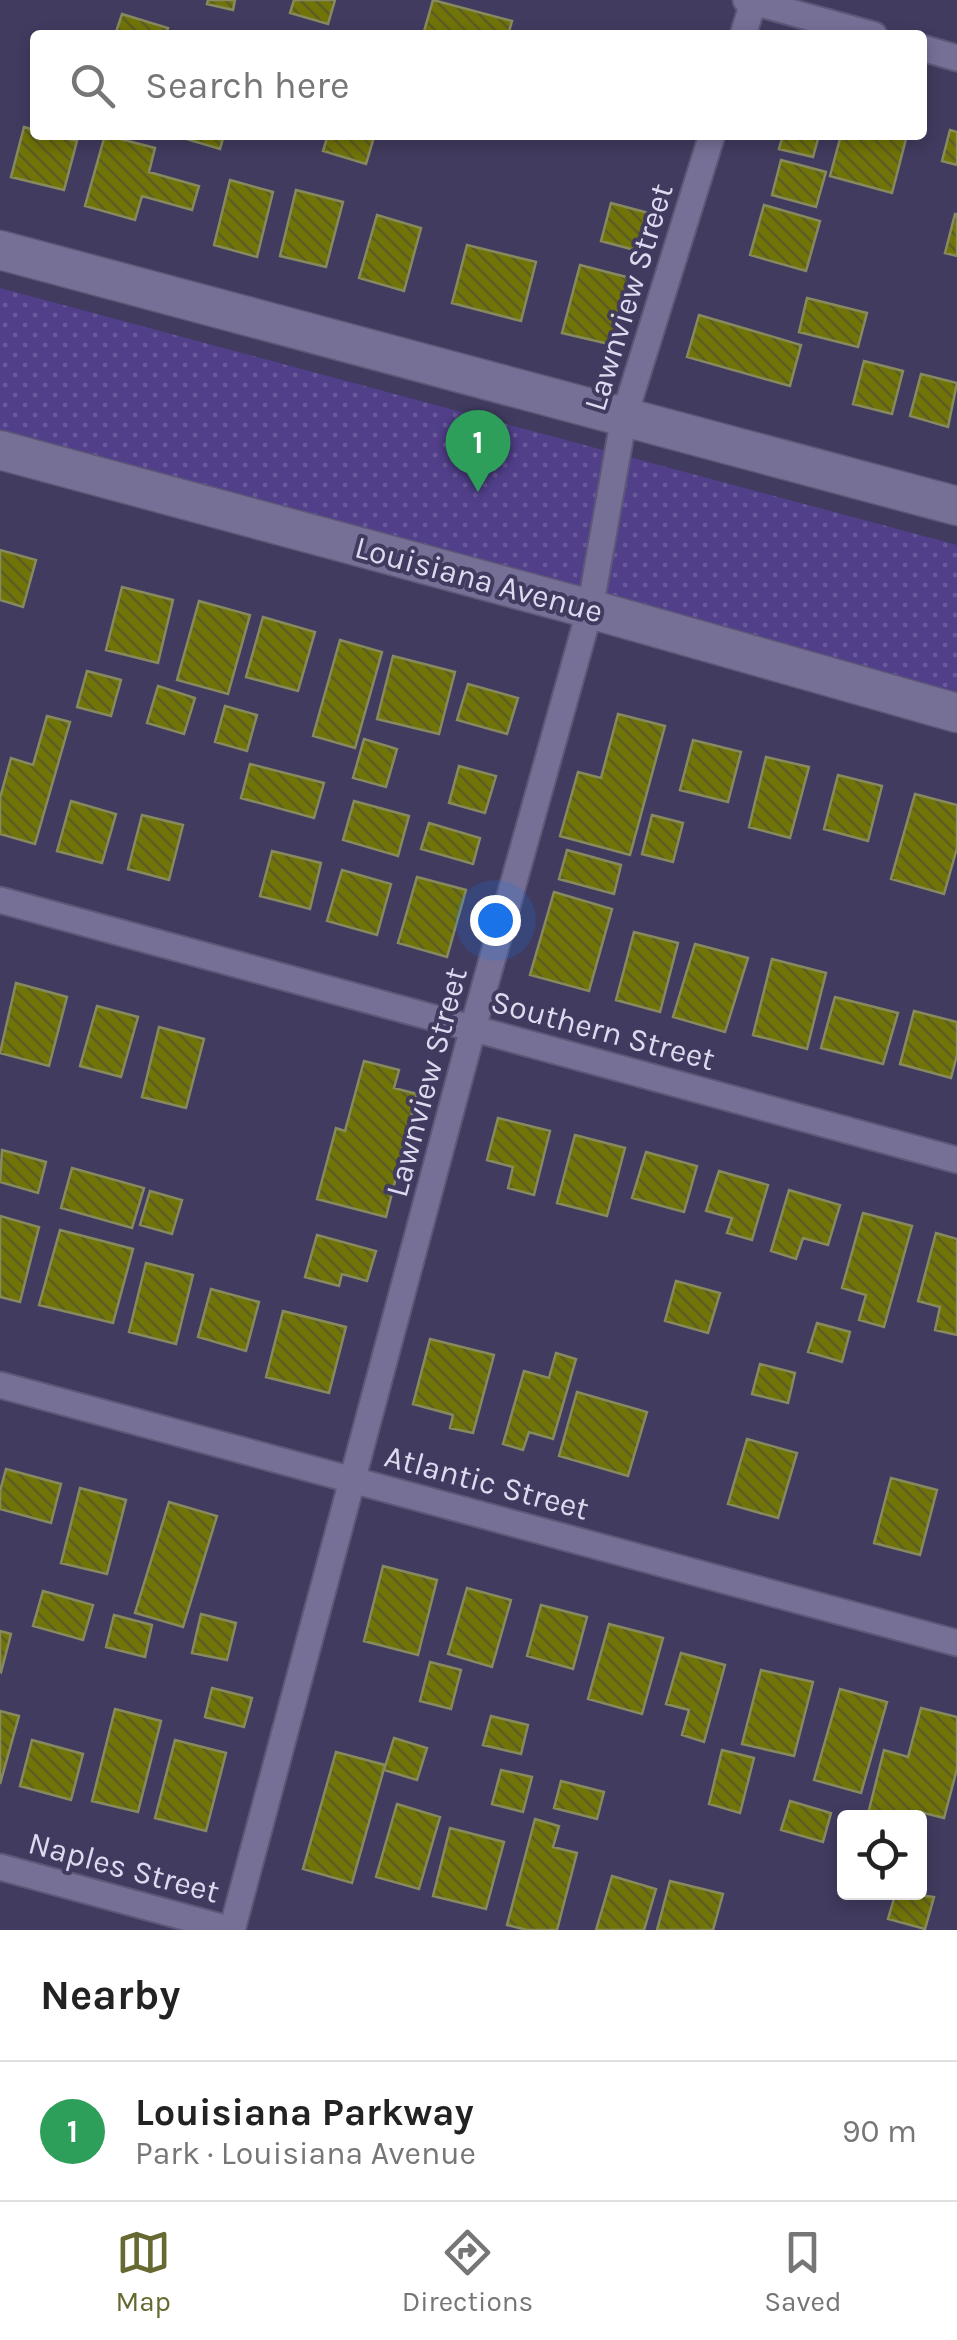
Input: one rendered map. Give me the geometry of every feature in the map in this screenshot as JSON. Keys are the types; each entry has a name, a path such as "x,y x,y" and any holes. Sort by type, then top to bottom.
{"main road":[{"path":"0,250 957,506"},
{"name":"Louisiana Avenue","path":"0,450 590,609 957,713"}],"street":[{"path":"745,30 751,1 856,30"},
{"path":"927,49 957,58"},
{"name":"Lawnview Street","path":"232,1930 473,1028 590,609 624,417 710,140"},
{"name":"Southern Street","path":"0,900 957,1160"},
{"name":"Atlantic Street","path":"0,1385 957,1643"},
{"name":"Naples Street","path":"0,1867 232,1930"}],"shaded area":[{"path":"0,288 957,545 957,697 0,439"}],"building":[{"path":"208,0 235,0 233,10 207,4"},
{"path":"294,0 335,0 328,24 290,13"},
{"path":"433,0 512,21 509,30 424,30"},
{"path":"122,14 168,28 167,30 117,30"},
{"path":"24,127 30,129 30,140 77,141 64,190 11,177"},
{"path":"950,130 957,132 957,165 942,161"},
{"path":"104,140 124,140 155,148 149,172 199,186 192,210 142,196 135,220 85,206"},
{"path":"189,140 223,140 220,149"},
{"path":"326,140 373,140 366,164 323,151"},
{"path":"782,140 818,140 813,157 779,149"},
{"path":"840,140 906,140 892,193 830,176"},
{"path":"781,160 826,172 816,207 772,195"},
{"path":"230,180 273,192 257,257 214,245"},
{"path":"296,190 343,202 326,267 280,256"},
{"path":"611,203 652,214 642,252 601,241"},
{"path":"764,205 820,221 806,271 750,255"},
{"path":"957,214 957,256 945,253"},
{"path":"377,215 421,228 404,291 359,278"},
{"path":"467,245 536,262 521,321 452,303"},
{"path":"580,265 630,278 613,345 562,333"},
{"path":"807,298 867,313 858,347 799,332"},
{"path":"699,315 801,345 790,386 687,357"},
{"path":"864,361 903,371 892,414 853,404"},
{"path":"921,374 957,383 948,427 910,416"},
{"path":"0,550 36,560 23,607 0,600"},
{"path":"122,587 173,600 158,663 106,650"},
{"path":"199,601 250,615 228,694 177,680"},
{"path":"263,617 315,632 298,691 246,677"},
{"path":"340,640 382,652 355,748 313,736"},
{"path":"393,656 455,672 439,734 377,719"},
{"path":"87,671 121,680 111,716 77,707"},
{"path":"468,684 518,698 507,734 457,720"},
{"path":"158,686 195,698 184,734 147,723"},
{"path":"225,706 257,715 247,751 215,742"},
{"path":"618,714 665,726 630,855 560,836 578,772 601,778"},
{"path":"47,716 70,722 35,844 0,834 0,798 11,758 33,765"},
{"path":"364,739 397,749 386,787 353,778"},
{"path":"693,740 741,752 728,802 680,790"},
{"path":"766,757 809,767 790,838 749,827"},
{"path":"250,764 324,783 314,818 241,798"},
{"path":"459,766 496,776 485,813 449,803"},
{"path":"838,775 882,786 868,841 824,829"},
{"path":"915,794 957,805 957,848 944,894 891,879"},
{"path":"71,801 116,814 102,863 57,851"},
{"path":"354,801 409,816 398,856 343,840"},
{"path":"142,815 183,825 169,880 128,869"},
{"path":"652,815 683,823 673,862 642,854"},
{"path":"429,823 480,838 473,864 421,849"},
{"path":"567,850 621,865 614,894 559,879"},
{"path":"272,851 321,863 310,909 260,896"},
{"path":"342,870 391,884 377,935 327,921"},
{"path":"417,877 466,890 447,957 398,943"},
{"path":"554,892 612,909 589,991 530,975"},
{"path":"634,932 678,943 660,1012 616,1000"},
{"path":"695,944 748,958 725,1032 673,1017"},
{"path":"772,959 826,973 807,1049 753,1035"},
{"path":"16,983 67,997 49,1066 0,1053"},
{"path":"835,997 898,1013 883,1064 821,1048"},
{"path":"97,1006 138,1017 121,1077 80,1066"},
{"path":"914,1011 957,1022 957,1055 951,1078 900,1064"},
{"path":"159,1027 204,1039 186,1108 142,1097"},
{"path":"364,1061 399,1070 394,1088 417,1094 386,1217 317,1199 336,1128 345,1131"},
{"path":"498,1118 550,1131 534,1195 508,1188 513,1167 487,1160"},
{"path":"575,1135 625,1148 607,1216 557,1203"},
{"path":"2,1150 46,1162 38,1193 0,1182"},
{"path":"646,1152 697,1166 684,1212 632,1198"},
{"path":"72,1168 144,1188 132,1228 61,1208"},
{"path":"719,1171 768,1185 752,1240 727,1233 732,1218 706,1211"},
{"path":"789,1190 840,1205 828,1245 803,1238 796,1259 771,1251"},
{"path":"150,1191 182,1200 172,1234 140,1225"},
{"path":"863,1213 912,1226 884,1327 859,1320 866,1295 842,1288"},
{"path":"0,1216 39,1227 20,1302 0,1297"},
{"path":"60,1230 133,1249 113,1323 39,1305"},
{"path":"936,1233 957,1239 957,1335 935,1330 940,1307 918,1301"},
{"path":"317,1235 376,1251 367,1281 342,1274 339,1286 305,1277"},
{"path":"146,1263 193,1275 176,1344 129,1332"},
{"path":"676,1281 720,1293 708,1333 665,1321"},
{"path":"211,1289 259,1302 246,1351 198,1337"},
{"path":"283,1311 346,1327 329,1393 266,1377"},
{"path":"817,1323 850,1332 842,1362 808,1352"},
{"path":"430,1339 494,1355 473,1433 450,1428 453,1415 413,1404"},
{"path":"556,1353 576,1359 553,1439 529,1432 523,1450 503,1444 524,1371 549,1378"},
{"path":"760,1364 795,1373 788,1403 752,1394"},
{"path":"577,1392 647,1412 628,1476 559,1456"},
{"path":"747,1439 797,1453 778,1518 728,1504"},
{"path":"6,1469 61,1484 51,1523 0,1509"},
{"path":"891,1478 937,1490 920,1555 874,1543"},
{"path":"80,1488 126,1500 107,1574 61,1563"},
{"path":"169,1502 217,1516 183,1627 135,1613"},
{"path":"383,1566 437,1580 418,1655 364,1641"},
{"path":"467,1588 511,1600 492,1667 448,1654"},
{"path":"43,1591 93,1605 83,1640 33,1626"},
{"path":"541,1605 587,1617 573,1669 527,1656"},
{"path":"201,1614 236,1623 227,1660 192,1653"},
{"path":"114,1615 152,1625 145,1657 106,1647"},
{"path":"609,1624 663,1638 642,1714 588,1699"},
{"path":"0,1631 11,1634 1,1672 0,1671"},
{"path":"681,1653 725,1665 704,1742 682,1735 689,1710 666,1704"},
{"path":"430,1662 461,1670 451,1709 420,1701"},
{"path":"761,1670 813,1682 794,1756 742,1744"},
{"path":"212,1688 252,1698 244,1727 205,1717"},
{"path":"840,1689 887,1702 861,1793 814,1780"},
{"path":"921,1708 957,1717 957,1769 944,1818 927,1814 927,1810 869,1810 884,1750 908,1757"},
{"path":"115,1709 161,1721 138,1812 92,1801"},
{"path":"0,1711 19,1716 0,1784"},
{"path":"491,1716 528,1725 521,1754 483,1745"},
{"path":"394,1738 427,1748 417,1780 384,1770"},
{"path":"32,1740 83,1754 71,1800 20,1786"},
{"path":"175,1740 226,1753 206,1831 155,1818"},
{"path":"722,1750 754,1758 740,1813 709,1804"},
{"path":"336,1752 385,1765 352,1883 303,1869"},
{"path":"501,1770 532,1777 523,1812 492,1804"},
{"path":"561,1781 604,1792 597,1819 554,1808"},
{"path":"790,1801 831,1813 823,1842 781,1830"},
{"path":"397,1804 440,1817 419,1889 376,1877"},
{"path":"535,1819 559,1826 553,1847 577,1853 557,1930 507,1925"},
{"path":"450,1828 504,1842 486,1909 433,1896"},
{"path":"612,1876 656,1889 644,1930 596,1930"},
{"path":"670,1881 723,1894 713,1930 657,1930"},
{"path":"934,1897 925,1929 888,1919 894,1900"}],"place":[{"name":"Louisiana Parkway","path":"478,492"}]}
